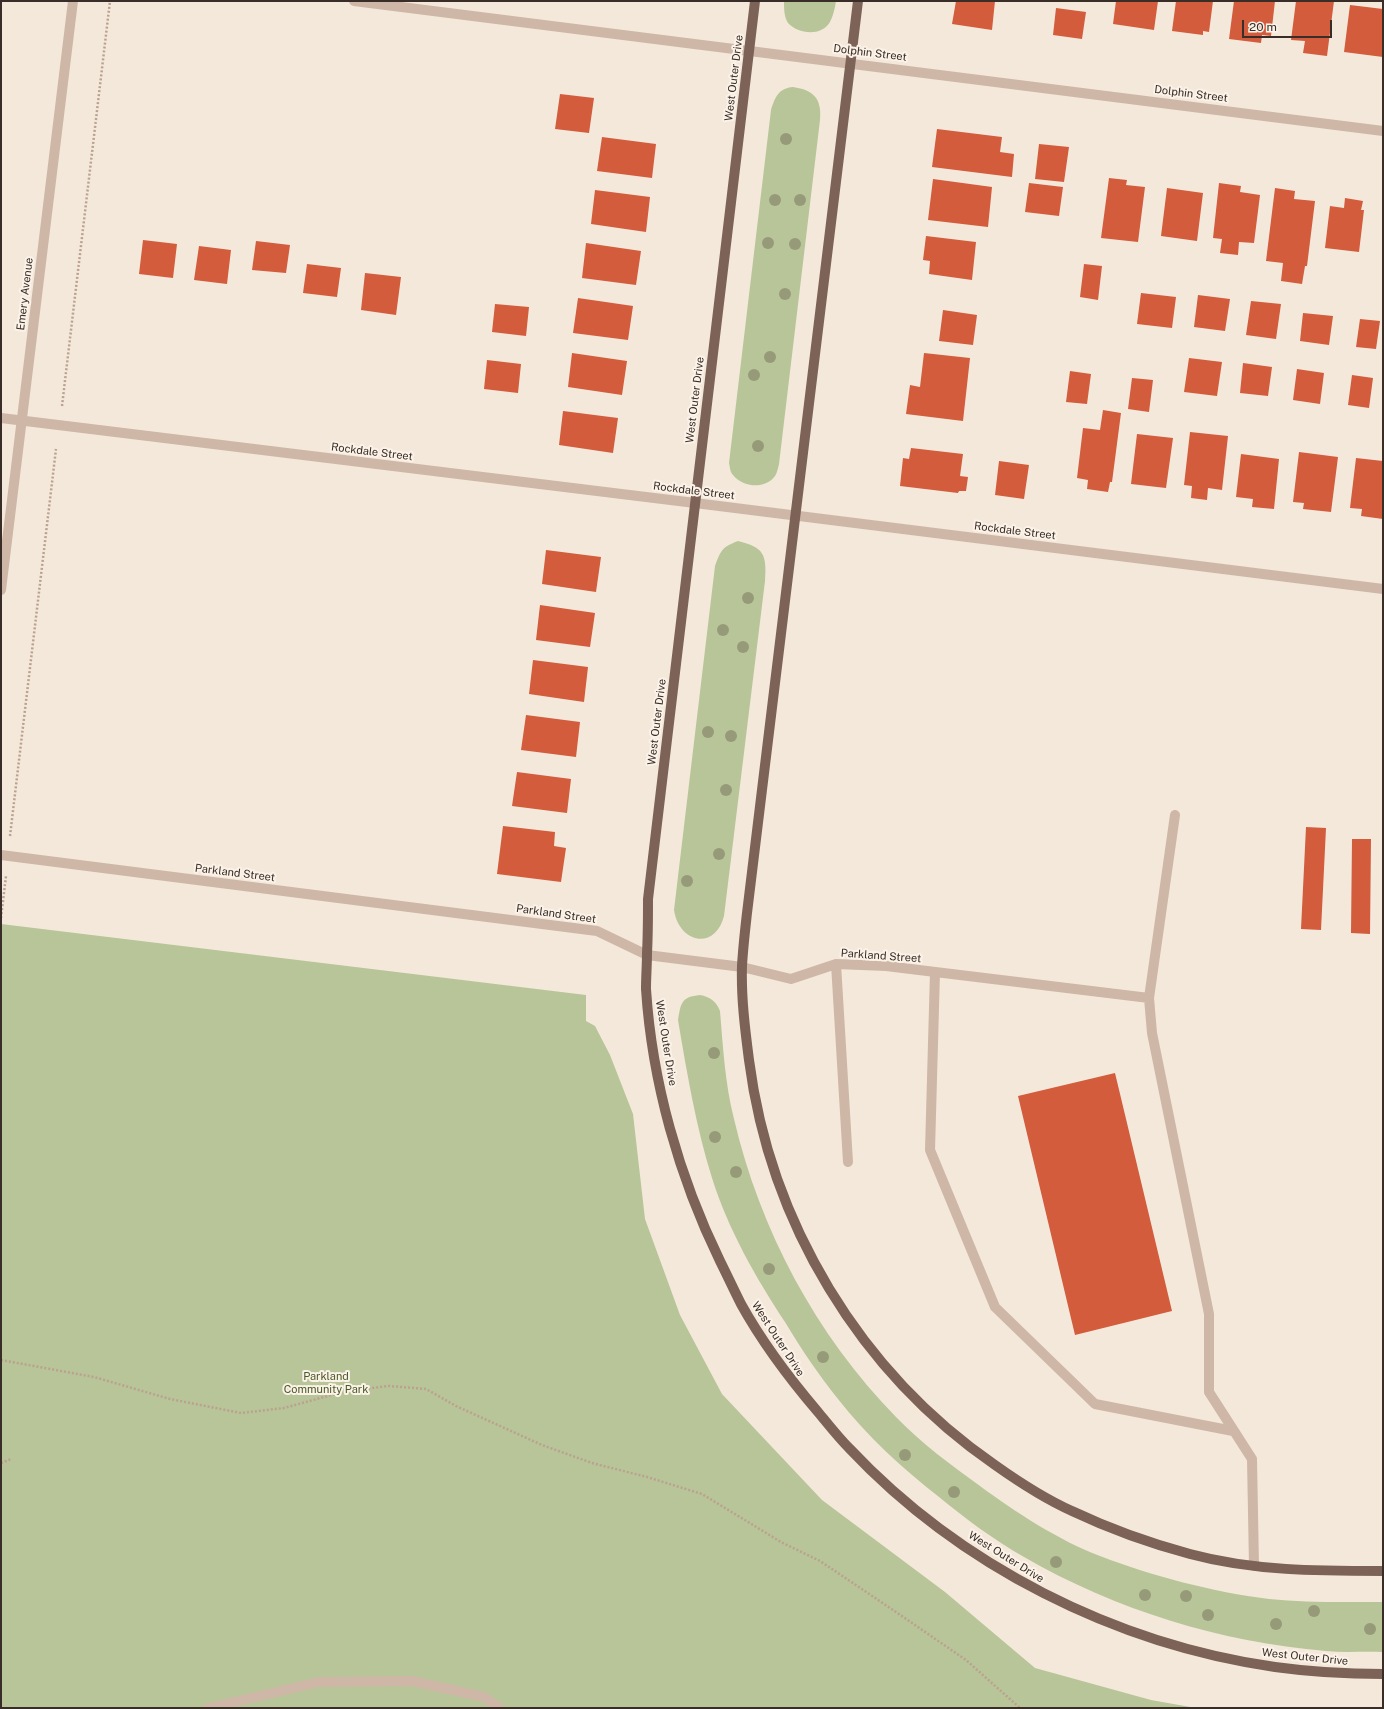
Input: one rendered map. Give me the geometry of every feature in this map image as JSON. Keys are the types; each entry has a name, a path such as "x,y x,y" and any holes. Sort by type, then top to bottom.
{"main road":[{"name":"West Outer Drive","path":"755,1 648,899 646,988 653,1044 662,1092 677,1153 706,1232 742,1304 795,1386 848,1448 883,1482 920,1514 986,1561 1043,1593 1117,1626 1194,1651 1274,1667 1341,1674 1383,1674"},
{"path":"858,1 747,914 742,967 745,1026 754,1096 768,1153 788,1208 813,1261 851,1323 887,1369 927,1411 971,1449 1019,1482 1070,1510 1137,1538 1193,1555 1254,1566 1304,1571 1383,1571"}],"street":[{"name":"Emery Avenue","path":"1,590 73,1"},
{"name":"Dolphin Street","path":"354,1 1383,131"},
{"name":"Rockdale Street","path":"1,418 1383,589"},
{"path":"1175,815 1149,998 1152,1033 1209,1314 1209,1392 1252,1459 1254,1566"},
{"name":"Parkland Street","path":"1,855 597,931 647,955 742,967 791,979 836,964 886,966 1149,998"},
{"path":"836,964 848,1162"},
{"path":"935,972 930,1150 995,1307 1095,1404 1233,1431"},
{"path":"208,1708 320,1682 412,1681 484,1697 500,1708"}],"path":[{"path":"62,409 110,1"},
{"path":"10,839 56,449"},
{"path":"1,918 6,875"},
{"path":"1,1360 94,1377 170,1399 242,1413 284,1408 346,1391 389,1386 426,1389 456,1406 542,1445 592,1463 647,1477 702,1494 781,1542 820,1562 896,1612 966,1660 1020,1708"},
{"path":"1,1463 11,1459"}],"green space":[{"path":"784,1 836,1 832,17 826,27 815,32 809,32 798,30 788,23 785,15"},
{"path":"793,87 806,90 815,97 820,106 820,120 779,464 776,475 771,480 760,485 754,485 737,479 731,472 729,463 771,110 778,94 784,89"},
{"path":"738,541 753,546 762,554 765,565 765,581 724,916 719,927 713,934 706,938 698,938 690,936 683,930 677,921 674,910 715,566 725,547"},
{"name":"Parkland Community Park","path":"1,924 586,995 586,1021 595,1026 610,1055 633,1114 645,1219 680,1315 722,1394 822,1500 945,1592 1035,1668 1151,1700 1196,1708 1,1708"},
{"path":"700,995 712,1000 720,1011 726,1079 734,1119 745,1160 759,1201 776,1240 795,1279 816,1316 867,1385 906,1427 947,1462 1008,1506 1054,1534 1100,1556 1162,1577 1205,1588 1248,1596 1297,1601 1383,1602 1383,1652 1340,1652 1286,1647 1208,1631 1132,1608 1059,1576 1024,1557 991,1536 959,1513 886,1451 849,1413 810,1362 753,1271 726,1216 712,1178 701,1139 688,1080 678,1020 681,1005 685,999"}],"building":[{"path":"956,1 995,1 992,30 952,24"},
{"path":"1116,1 1158,1 1154,30 1113,24"},
{"path":"1176,1 1213,1 1209,32 1203,31 1203,35 1172,31"},
{"path":"1234,1 1275,1 1271,36 1262,35 1261,43 1229,39"},
{"path":"1296,1 1334,1 1327,56 1303,53 1305,41 1291,40"},
{"path":"1350,5 1383,9 1383,57 1344,52"},
{"path":"1056,8 1086,12 1082,39 1053,35"},
{"path":"560,94 594,98 589,133 555,129"},
{"path":"937,129 1002,137 1000,152 1014,154 1012,177 932,167"},
{"path":"602,137 656,144 652,178 597,171"},
{"path":"1039,144 1069,147 1064,182 1035,179"},
{"path":"1109,178 1127,180 1126,185 1145,187 1138,242 1101,238"},
{"path":"933,179 992,187 988,227 928,220"},
{"path":"1029,183 1063,187 1059,216 1025,212"},
{"path":"1219,183 1241,186 1240,192 1260,195 1254,243 1239,242 1238,255 1220,253 1222,239 1213,238"},
{"path":"1167,188 1203,193 1197,241 1161,236"},
{"path":"1275,188 1295,191 1294,199 1315,201 1307,266 1305,266 1302,284 1281,281 1283,263 1266,261"},
{"path":"595,190 650,197 646,232 591,224"},
{"path":"1345,198 1363,201 1361,210 1364,210 1359,252 1325,248 1330,206 1344,208"},
{"path":"926,236 976,242 972,280 929,274 930,261 923,260"},
{"path":"143,240 177,244 173,278 139,274"},
{"path":"256,241 290,245 286,273 252,270"},
{"path":"586,243 641,251 636,285 582,278"},
{"path":"199,246 231,250 227,284 194,280"},
{"path":"307,264 341,268 337,297 303,293"},
{"path":"1084,264 1102,266 1098,300 1080,297"},
{"path":"365,273 401,277 396,315 361,310"},
{"path":"1141,293 1176,297 1172,328 1137,324"},
{"path":"1198,295 1230,299 1225,331 1194,327"},
{"path":"578,298 633,306 628,340 573,333"},
{"path":"1251,301 1281,304 1276,339 1246,335"},
{"path":"495,304 529,307 526,336 492,332"},
{"path":"943,310 977,315 973,345 939,341"},
{"path":"1303,313 1333,316 1329,345 1300,341"},
{"path":"1360,319 1380,321 1376,349 1356,347"},
{"path":"572,353 627,361 622,395 568,387"},
{"path":"924,353 970,358 963,421 906,414 910,385 920,387"},
{"path":"1189,358 1222,362 1217,396 1184,392"},
{"path":"487,360 521,364 518,393 484,389"},
{"path":"1243,363 1272,367 1268,396 1240,393"},
{"path":"1297,369 1324,373 1320,404 1293,400"},
{"path":"1070,371 1091,374 1087,404 1066,402"},
{"path":"1352,375 1373,378 1369,408 1348,405"},
{"path":"1132,378 1153,380 1149,412 1128,409"},
{"path":"1103,410 1121,413 1112,482 1110,482 1108,492 1087,489 1088,480 1077,478 1083,428 1100,430"},
{"path":"563,411 618,418 613,453 559,445"},
{"path":"1190,432 1228,436 1222,490 1208,488 1207,500 1191,498 1192,486 1184,485"},
{"path":"1137,434 1173,438 1166,488 1131,484"},
{"path":"911,448 963,454 960,476 968,477 966,491 959,491 958,493 900,486 903,458 909,459"},
{"path":"1299,452 1338,457 1331,512 1303,509 1304,503 1293,502"},
{"path":"1241,454 1279,459 1274,509 1252,507 1253,499 1236,497"},
{"path":"1356,458 1383,461 1383,519 1361,516 1362,509 1350,508"},
{"path":"999,461 1029,465 1024,499 995,495"},
{"path":"546,550 601,557 596,592 542,584"},
{"path":"540,605 595,613 590,647 536,640"},
{"path":"533,660 588,667 584,702 529,694"},
{"path":"526,715 580,722 576,757 521,750"},
{"path":"517,772 571,779 567,813 512,806"},
{"path":"503,826 555,832 554,846 566,848 561,882 497,874"},
{"path":"1306,827 1326,828 1321,930 1301,929"},
{"path":"1352,839 1371,839 1370,934 1351,933"},
{"path":"1115,1073 1172,1311 1075,1335 1018,1096"}]}
